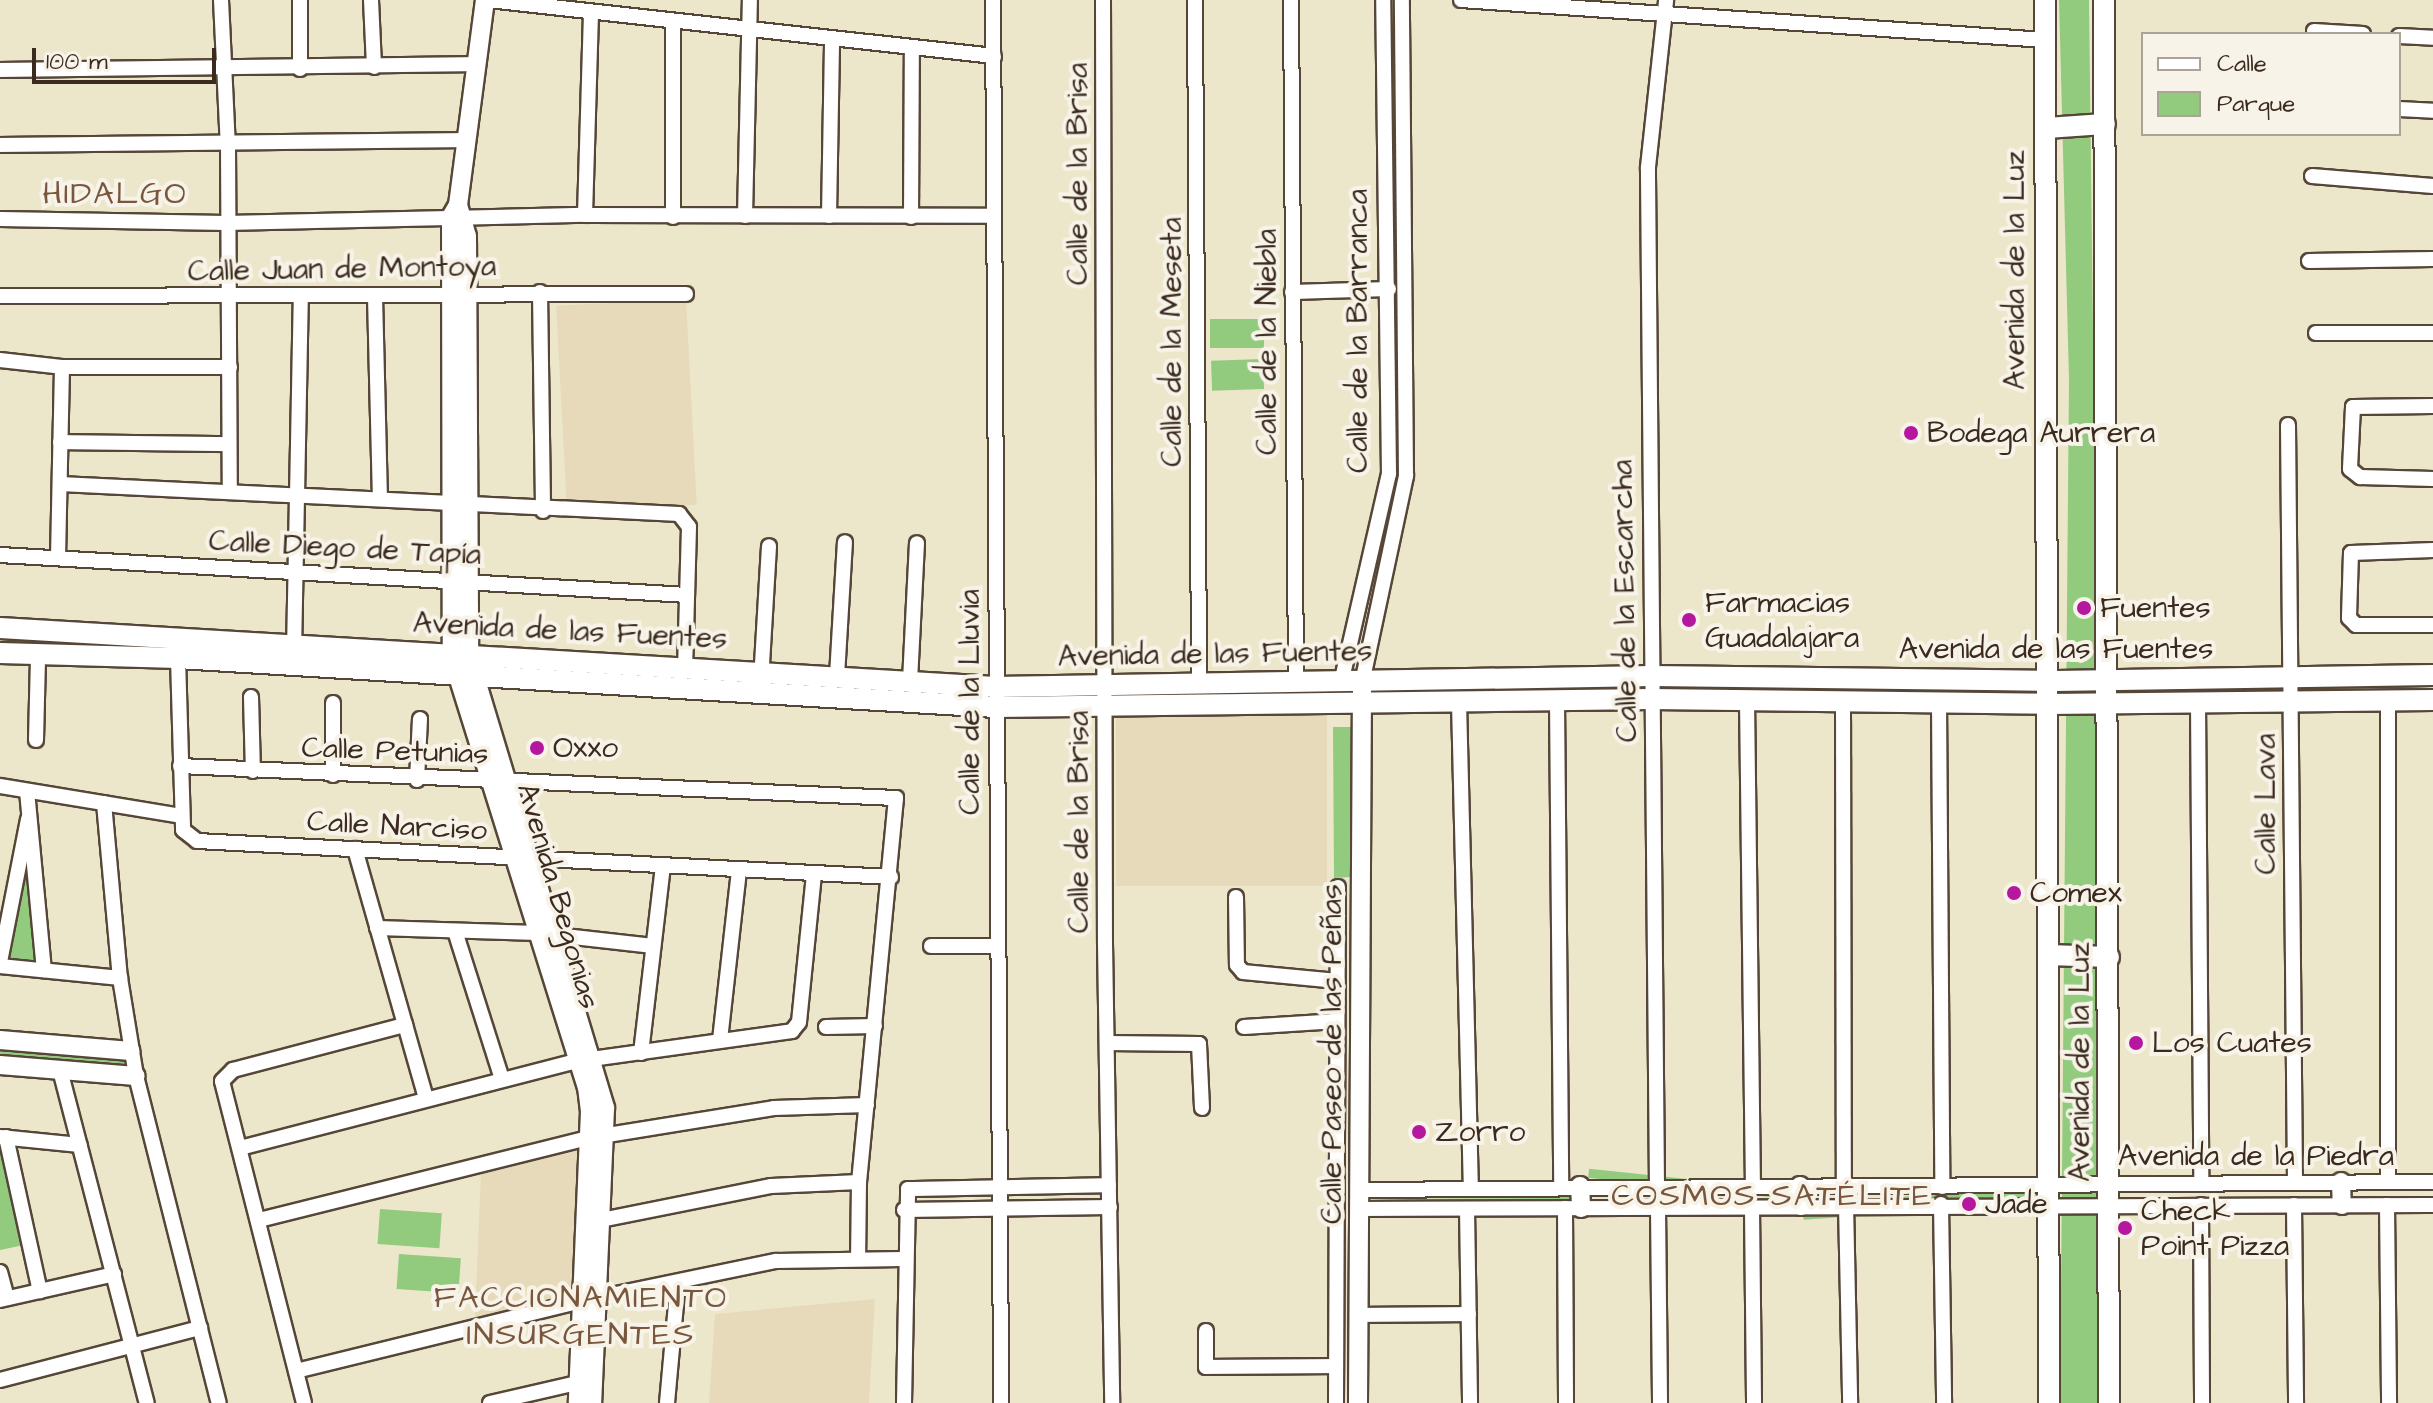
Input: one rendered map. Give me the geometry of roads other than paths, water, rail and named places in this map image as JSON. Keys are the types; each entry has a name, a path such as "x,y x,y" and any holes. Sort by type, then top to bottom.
{"main road":[{"name":"Avenida de la Luz","path":"2045,0 2049,1403"},
{"name":"Avenida de la Luz","path":"2104,0 2111,1182 2109,1403"},
{"path":"2046,128 2105,124"},
{"name":"Avenida de las Fuentes","path":"0,628 294,655 466,678 760,694 995,697 1104,693 1199,683 1362,683 1652,676 2048,681 2433,675"},
{"name":"Avenida de las Fuentes","path":"0,653 178,658 294,655 460,657 685,666 910,681 995,697"},
{"name":"Avenida de las Fuentes","path":"1104,693 1340,705 1651,699 2048,704 2433,700"},
{"path":"2049,955 2109,957"}],"street":[{"path":"209,0 221,0 222,71 228,146 226,223 230,490"},
{"path":"300,0 300,69"},
{"path":"371,0 374,67"},
{"path":"487,0 994,56"},
{"name":"Avenida Begonias","path":"487,0 465,140 458,214 460,657 502,781 585,1060 603,1096 597,1137 587,1381 592,1403"},
{"path":"745,216 750,0"},
{"name":"Calle de la Lluvia","path":"993,0 1001,1403"},
{"name":"Calle de la Brisa","path":"1103,0 1104,693 1112,1403"},
{"name":"Calle de la Meseta","path":"1195,0 1199,683"},
{"name":"Calle de la Niebla","path":"1291,0 1296,684"},
{"name":"Calle de la Barranca","path":"1340,705 1341,683 1389,474 1383,0"},
{"name":"Calle de la Barranca","path":"1362,705 1362,683 1406,476 1402,0"},
{"path":"1461,0 2045,40"},
{"name":"Calle de la Escarcha","path":"1657,1186 1658,945 1651,699 1648,167 1666,0"},
{"path":"585,215 591,12"},
{"path":"673,21 673,217"},
{"path":"2314,31 2326,32"},
{"path":"2401,36 2433,38"},
{"path":"829,216 832,40"},
{"path":"911,217 912,47"},
{"path":"0,70 222,71 476,64"},
{"path":"2401,109 2433,111"},
{"path":"0,145 228,146 465,140"},
{"path":"2312,176 2433,186"},
{"path":"0,219 226,223 458,214 994,216"},
{"path":"2309,261 2433,259"},
{"path":"1292,292 1389,289"},
{"path":"540,292 543,511"},
{"name":"Calle Juan de Montoya","path":"0,296 229,298 540,292 686,294"},
{"path":"375,296 380,496"},
{"path":"294,655 301,297"},
{"path":"2316,333 2433,333"},
{"path":"0,378 1,360 62,367 230,367"},
{"path":"58,558 62,367"},
{"path":"2433,406 2358,405 2350,413 2353,475 2433,479"},
{"name":"Calle Lava","path":"2288,425 2295,1182"},
{"path":"60,442 229,444"},
{"path":"60,484 380,496 543,511 686,518 685,666"},
{"path":"837,676 845,542"},
{"path":"910,681 917,543"},
{"path":"760,694 769,546"},
{"path":"2433,550 2351,553 2349,603 2349,618 2356,625 2433,625"},
{"name":"Calle Diego de Tapía","path":"0,555 687,595"},
{"path":"36,740 38,656"},
{"path":"0,786 182,816 178,658"},
{"path":"1969,703 1992,698 1996,681"},
{"path":"251,697 253,771"},
{"path":"1747,699 1753,1187"},
{"path":"1557,700 1573,1208 1566,1403"},
{"path":"2388,700 2388,1182"},
{"path":"1843,701 1844,1187"},
{"path":"2198,701 2201,1182"},
{"path":"1459,702 1471,1187"},
{"path":"1939,702 1942,1187"},
{"path":"333,703 333,775"},
{"name":"Calle Paseo de las Peñas","path":"1358,1403 1362,705"},
{"path":"417,780 420,719"},
{"name":"Calle Petunias","path":"180,766 417,780 896,798 891,877"},
{"path":"27,791 44,970"},
{"path":"104,803 120,978 131,1051 219,1403"},
{"path":"30,815 23,828 0,964 120,978"},
{"name":"Calle Narciso","path":"182,816 188,837 524,859 891,877"},
{"path":"355,849 426,1098"},
{"path":"641,1053 663,866"},
{"path":"720,1040 739,871"},
{"path":"240,1148 426,1098 585,1060 798,1028 814,874"},
{"path":"858,1259 859,1182 891,877"},
{"name":"Calle Paseo de las Peñas","path":"1336,1403 1338,887"},
{"path":"1236,897 1237,965 1243,972 1338,981"},
{"path":"377,928 546,934 653,946"},
{"path":"455,931 502,1079"},
{"path":"931,946 998,946"},
{"path":"1244,1027 1337,1021"},
{"path":"304,1403 240,1148 225,1075 405,1025"},
{"path":"826,1027 875,1026"},
{"path":"0,1040 131,1051"},
{"path":"1107,1043 1199,1044 1202,1108"},
{"path":"0,1065 136,1076"},
{"path":"60,1070 147,1403"},
{"path":"259,1220 597,1137 774,1108 867,1105"},
{"path":"40,1291 3,1137 80,1145"},
{"path":"593,1221 771,1186 859,1182"},
{"name":"Avenida de la Piedra","path":"1359,1209 1941,1204 2050,1195 2111,1182 2433,1182"},
{"path":"2341,1182 2342,1205"},
{"path":"904,1403 903,1259 904,1210 908,1189 1109,1185"},
{"name":"Avenida de la Piedra","path":"1359,1190 1571,1186 1942,1187 2050,1195 2111,1205 2433,1205"},
{"path":"1800,1186 1801,1206"},
{"path":"1846,1204 1850,1403"},
{"path":"1941,1204 1944,1403"},
{"path":"2201,1205 2202,1403"},
{"path":"2294,1205 2296,1403"},
{"path":"2387,1205 2389,1403"},
{"path":"904,1210 1110,1207"},
{"path":"1658,1208 1660,1403"},
{"path":"1752,1208 1754,1403"},
{"path":"1467,1209 1470,1403"},
{"path":"296,1371 590,1299 776,1261 903,1259"},
{"path":"0,1272 3,1299 114,1274"},
{"path":"667,1403 678,1282"},
{"path":"1358,1315 1469,1314"},
{"path":"0,1380 200,1328"},
{"path":"1206,1331 1206,1367 1336,1366"},
{"path":"490,1403 587,1381"},
{"name":"Avenida Begonias","path":"578,1403 587,1381"}],"place":[{"name":"Bodega Aurrera","path":"1911,433"},
{"name":"Fuentes","path":"2084,608"},
{"name":"Farmacias Guadalajara","path":"1689,620"},
{"name":"Oxxo","path":"537,748"},
{"name":"Comex","path":"2014,893"},
{"name":"Los Cuates","path":"2136,1043"},
{"name":"Zorro","path":"1419,1132"},
{"name":"Jade","path":"1969,1204"},
{"name":"Check Point Pizza","path":"2125,1228"}],"district":[{"name":"HIDALGO","path":"115,194"},
{"name":"COSMOS SATÉLITE","path":"1772,1196"},
{"name":"FACCIONAMIENTO INSURGENTES","path":"581,1318"}]}
